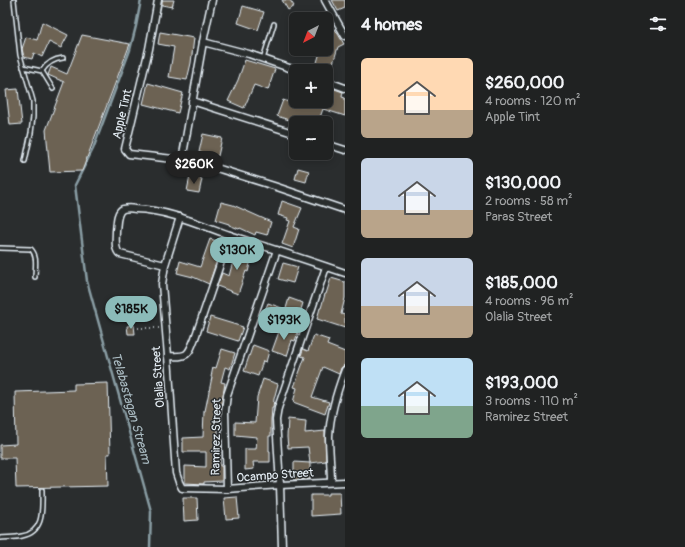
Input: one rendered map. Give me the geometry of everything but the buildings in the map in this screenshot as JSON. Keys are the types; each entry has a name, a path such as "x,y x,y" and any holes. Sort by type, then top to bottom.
{"street":[{"name":"Apple Tint","path":"158,0 149,50 125,149 129,154 182,160 207,165 345,210"},
{"path":"182,160 212,0"},
{"path":"325,0 345,36"},
{"path":"203,42 289,68"},
{"path":"333,84 345,88"},
{"path":"192,101 289,132"},
{"path":"333,146 345,150"},
{"path":"165,265 120,254 118,252 116,247 116,232 118,214 121,210 125,208 141,209 180,217 345,274"},
{"name":"Olalia Street","path":"180,217 165,265 162,284 176,472 182,488"},
{"path":"168,356 186,355 190,352 230,235"},
{"name":"Ramirez Street","path":"227,489 225,411 227,395 277,250"},
{"path":"282,547 276,420 278,408 326,267"},
{"path":"331,482 331,419 334,403 345,370"},
{"name":"Ocampo Street","path":"182,488 227,489 280,484 345,482"}],"lane":[{"path":"14,0 20,55 33,101 32,133 25,161"},
{"path":"263,59 274,24"},
{"path":"42,71 48,63 58,58 64,58"},
{"path":"23,67 42,71 53,89"},
{"path":"0,248 30,249 34,252 35,277"},
{"path":"0,538 21,537 35,530 40,522 42,490"}],"path":[{"path":"138,328 166,328"}],"waterway":[{"name":"Telabastagan Stream","path":"141,0 130,50 93,149 75,185 87,281 151,511 150,547"}]}
